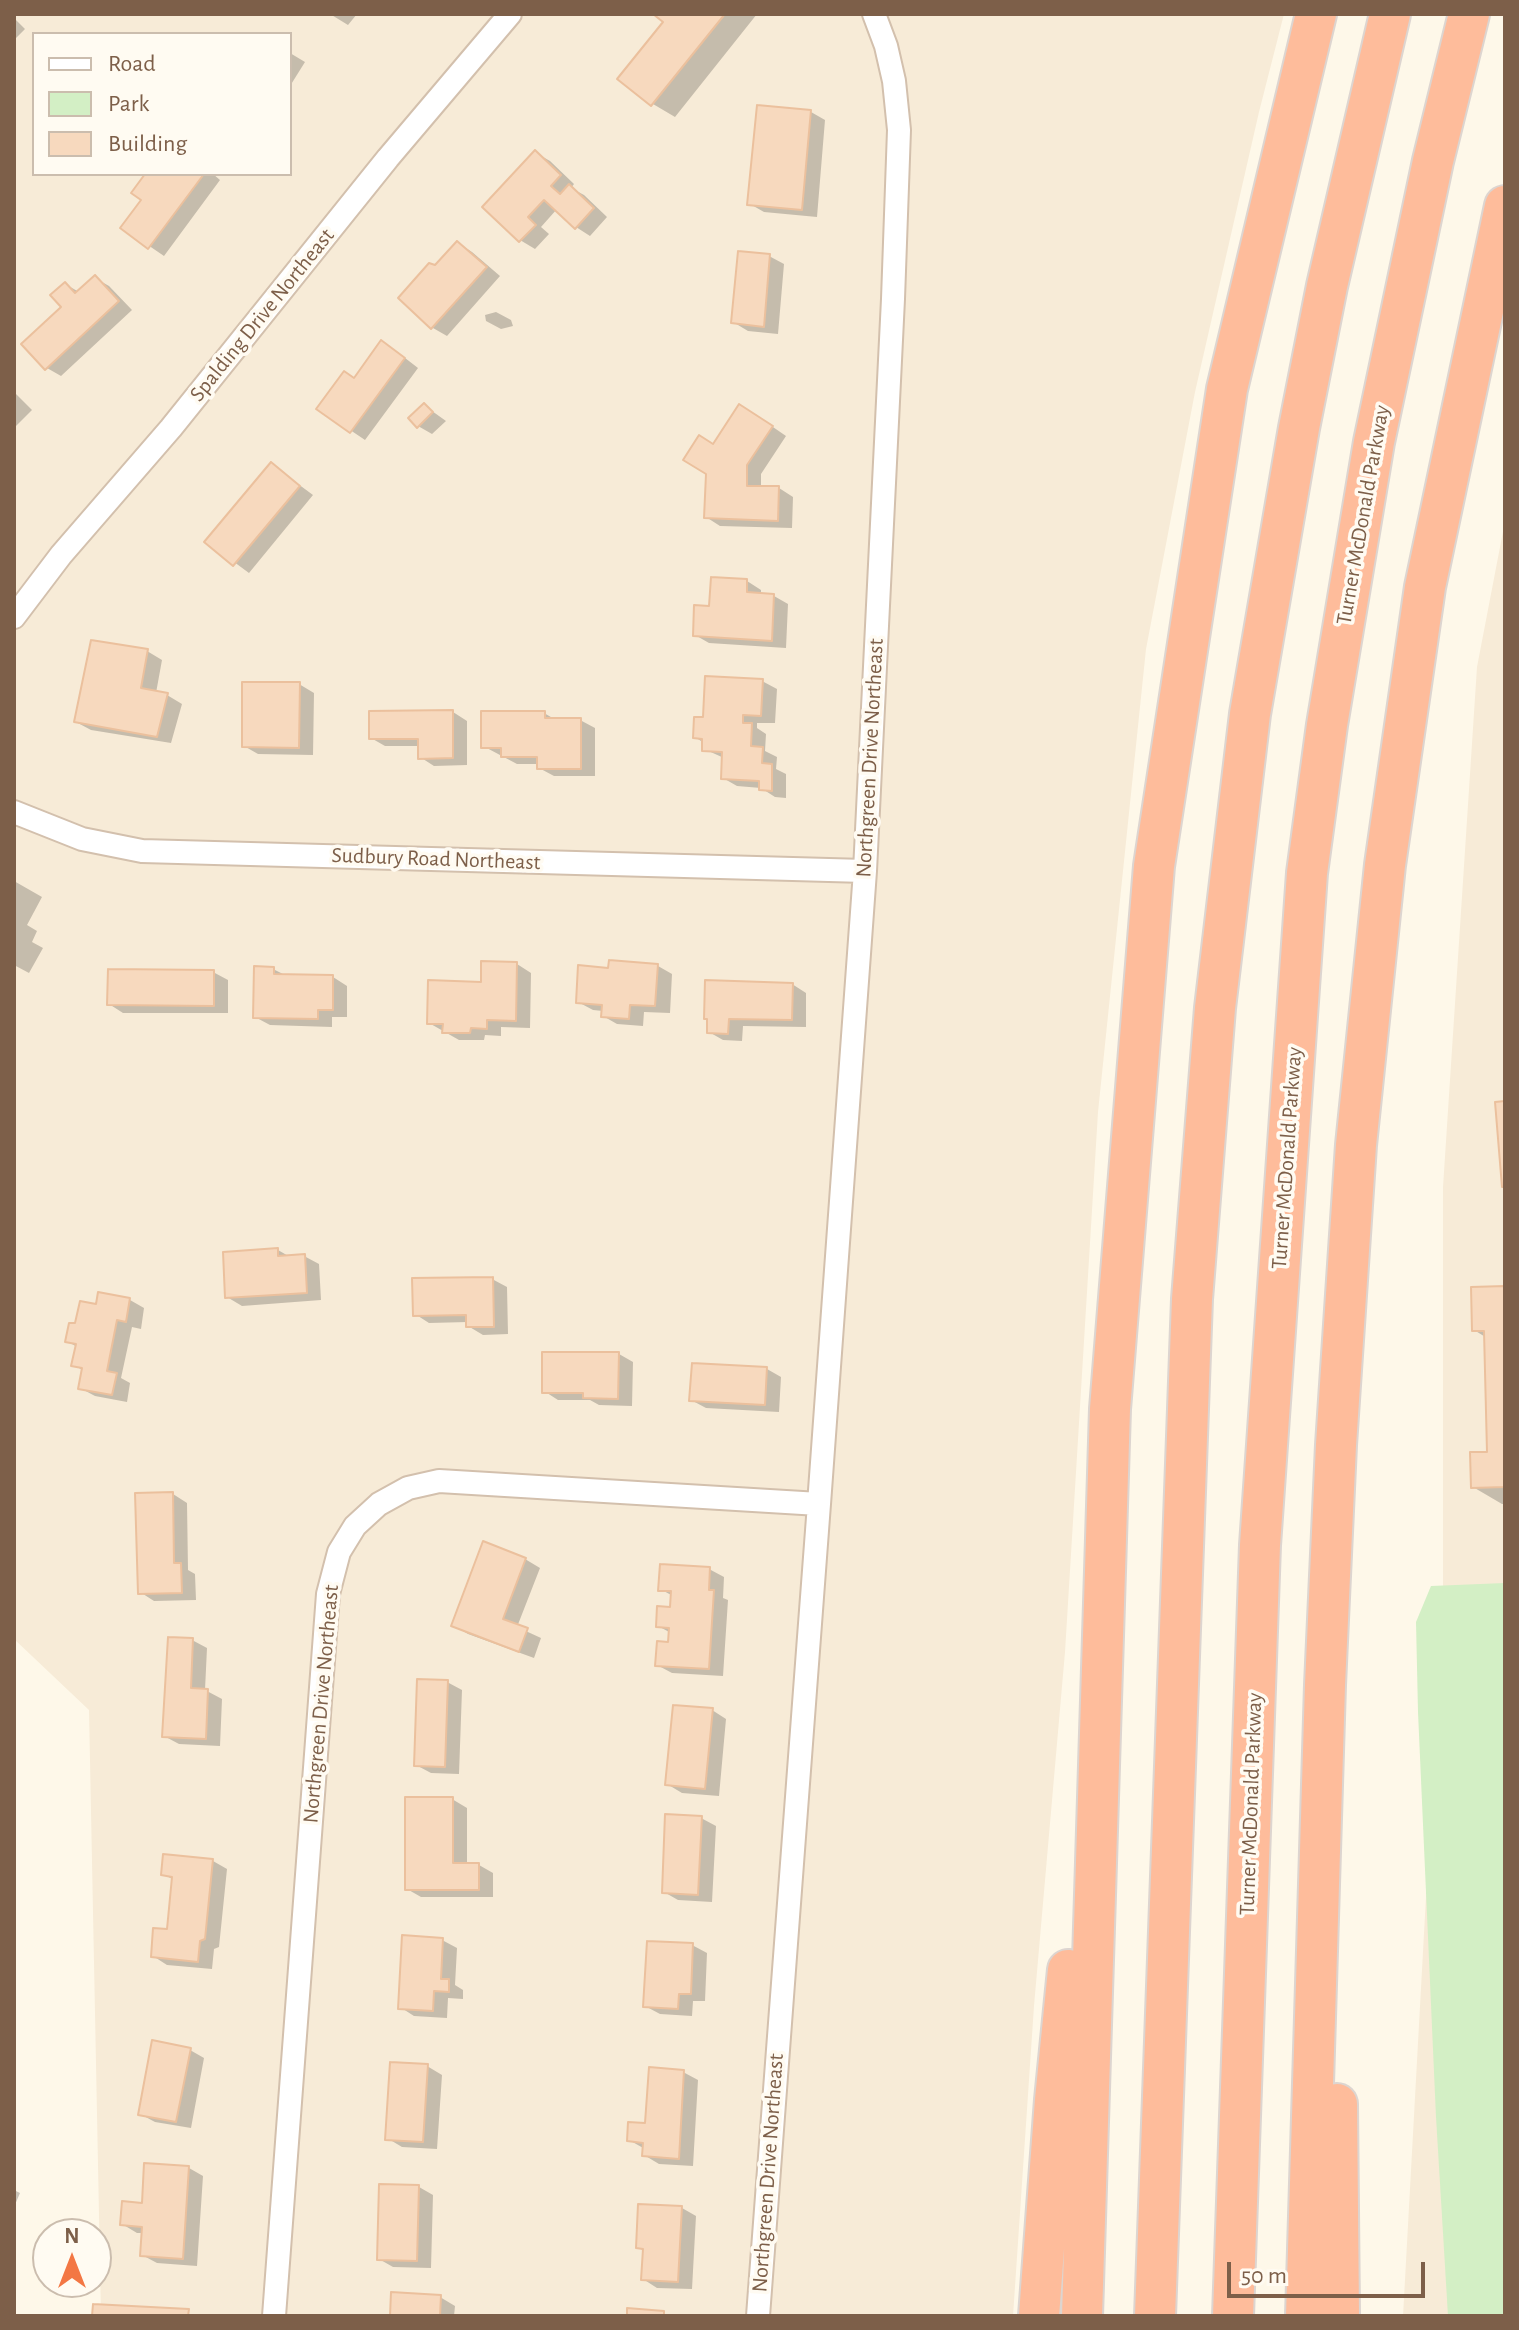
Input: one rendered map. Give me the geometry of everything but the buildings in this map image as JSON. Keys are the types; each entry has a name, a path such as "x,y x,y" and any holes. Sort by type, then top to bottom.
{"highway":[{"path":"1082,2316 1110,1409 1154,866 1227,389 1316,14"},
{"path":"1155,2316 1192,1299 1215,1008 1250,714 1299,428 1330,272 1390,14"},
{"name":"Turner McDonald Parkway","path":"1233,2316 1260,1545 1307,873 1327,725 1374,442 1433,161 1469,14"},
{"path":"1306,2316 1325,1670 1356,1145 1385,865 1425,587 1505,206"},
{"path":"1039,2316 1055,2100 1084,1792 1101,1684"},
{"path":"1318,1893 1335,1962 1339,2316"}],"street":[{"name":"Spalding Drive Northeast","path":"14,617 61,555 171,428 388,158 510,14"},
{"name":"Northgreen Drive Northeast","path":"758,2316 865,871 899,130 894,81 874,14"},
{"name":"Sudbury Road Northeast","path":"14,812 82,839 142,851 865,871"},
{"name":"Northgreen Drive Northeast","path":"274,2316 328,1594 339,1552 355,1526 379,1504 408,1488 439,1481 819,1504"}],"shaded area":[{"path":"14,14 1284,14 1195,392 1146,649 1098,1112 1065,1652 1034,2006 1013,2316 101,2316 101,2298 112,2298 112,2218 99,2218 89,1710 14,1639"},
{"path":"1505,521 1505,2316 1403,2316 1443,1587 1443,1187 1477,667"}],"green space":[{"path":"1505,1583 1505,2316 1448,2316 1436,2117 1416,1622 1431,1586"}]}
